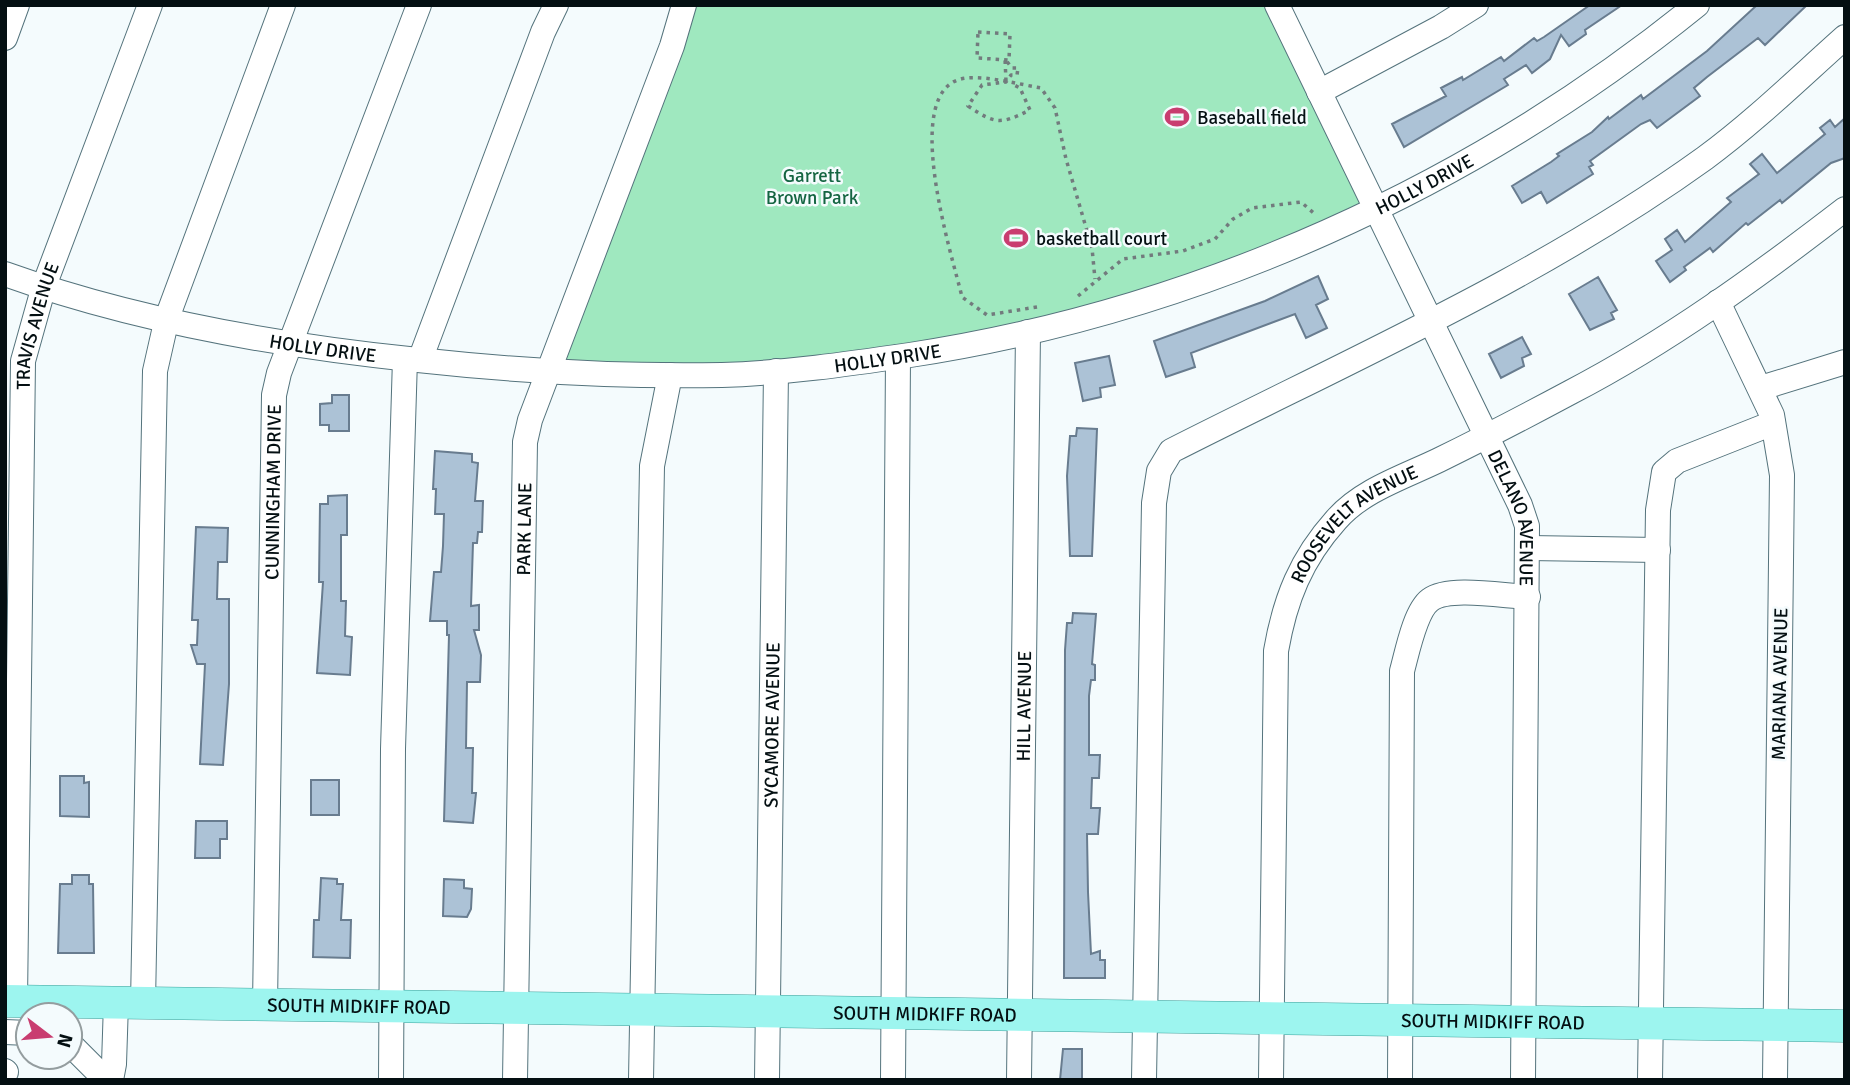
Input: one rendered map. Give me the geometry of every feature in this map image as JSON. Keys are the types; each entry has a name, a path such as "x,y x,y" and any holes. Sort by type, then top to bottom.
{"main road":[{"name":"SOUTH MIDKIFF ROAD","path":"84,1006 130,1003 516,1007 1845,1026"}],"street":[{"path":"5,38 18,5"},
{"name":"TRAVIS AVENUE","path":"10,1001 23,369 32,323 44,286 150,5"},
{"path":"84,1055 107,1073 130,1003 155,371 167,318 283,5"},
{"name":"CUNNINGHAM DRIVE","path":"265,1005 274,402 279,373 419,5"},
{"path":"391,1080 398,493 412,360 556,5"},
{"name":"PARK LANE","path":"515,1080 524,457 530,420 672,46 684,5"},
{"name":"DELANO AVENUE","path":"1277,5 1520,505 1527,526 1529,548 1523,1080"},
{"path":"1319,92 1441,27 1476,5"},
{"name":"HOLLY DRIVE","path":"5,274 167,318 291,344 515,371 670,375 776,371 898,357 1028,332 1117,310 1204,281 1377,210 1483,154 1559,106 1697,5"},
{"path":"1144,1080 1153,516 1158,471 1171,451 1510,281 1706,157 1845,37"},
{"name":"ROOSEVELT AVENUE","path":"1271,1080 1276,651 1290,589 1314,546 1349,508 1384,485 1486,437 1631,359 1718,302 1845,209"},
{"name":"MARIANA AVENUE","path":"1718,302 1761,388 1773,422 1782,475 1775,1080"},
{"name":"HILL AVENUE","path":"1019,1080 1028,332"},
{"path":"893,1080 898,357"},
{"path":"1761,388 1845,362"},
{"name":"SYCAMORE AVENUE","path":"767,1080 776,371"},
{"path":"641,1080 652,466 670,375"},
{"path":"1650,1080 1658,510 1664,472 1677,461 1773,422"},
{"path":"1529,548 1658,550"},
{"path":"1400,1080 1402,671 1412,633 1428,601 1447,592 1528,597"}],"path":[{"path":"978,32 1010,34 1009,60 1005,59 976,58 978,32"},
{"path":"1005,59 1006,82"},
{"path":"1005,59 1012,68 1018,68 1017,75 1011,75 1006,82 982,85 968,106 991,122 1009,121 1030,110 1020,88 1006,82"},
{"path":"987,315 962,297 932,166 931,127 941,96 949,85 965,78 1041,88 1055,108 1066,159 1092,248 1095,279"},
{"path":"1073,297 1084,294 1095,279 1123,259 1162,256 1215,239 1233,219 1251,208 1301,202 1313,210 1323,233"},
{"path":"982,321 987,315 1040,306"}],"green space":[{"name":"Garrett Brown Park","path":"684,5 1275,5 1377,210 1286,250 905,356 549,371"}],"building":[{"path":"1590,5 1622,5 1585,30 1586,34 1569,46 1561,35 1550,59 1532,73 1526,65 1504,79 1508,85 1404,147 1392,124 1446,96 1441,88 1462,77 1463,80 1501,57 1504,61 1534,38 1537,41 1544,37"},
{"path":"1757,5 1807,5 1765,45 1758,38 1707,77 1694,88 1700,96 1657,128 1650,120 1641,124 1590,161 1593,165 1589,167 1593,174 1547,203 1541,192 1522,203 1512,186 1551,162 1559,156 1557,154 1592,132 1608,117 1609,119 1641,95 1643,99 1707,51"},
{"path":"1845,118 1845,158 1831,163 1782,203 1780,200 1748,225 1746,223 1713,252 1710,248 1684,267 1686,270 1670,282 1656,261 1672,250 1665,239 1677,230 1685,242 1731,202 1727,198 1759,174 1750,164 1762,154 1777,173 1825,134 1820,128 1830,120 1835,127"},
{"path":"1318,276 1328,299 1316,305 1327,328 1306,338 1295,314 1191,353 1195,367 1166,377 1154,341 1265,301"},
{"path":"1598,277 1617,310 1611,313 1614,319 1590,330 1569,294"},
{"path":"1522,337 1531,354 1522,358 1524,366 1501,378 1489,354"},
{"path":"1109,356 1115,385 1100,388 1101,397 1083,401 1075,363"},
{"path":"332,395 349,395 349,431 329,431 329,425 320,425 320,404 332,403"},
{"path":"1077,428 1097,429 1092,556 1070,556 1067,476 1070,436 1076,436"},
{"path":"435,451 472,454 472,462 478,463 475,501 483,501 482,532 478,532 477,543 473,543 471,606 479,605 479,630 474,630 481,655 480,682 467,682 466,748 473,748 472,793 476,793 473,823 444,821 449,635 447,621 430,621 434,572 441,572 444,514 435,514"},
{"path":"347,495 347,535 341,535 341,601 346,601 345,636 352,637 350,675 317,673 323,582 319,582 320,504 328,504 328,496"},
{"path":"196,527 228,528 227,562 218,562 217,599 229,599 229,684 223,765 200,764 205,664 197,664 191,645 197,645 198,620 192,620"},
{"path":"1073,613 1096,614 1092,664 1095,665 1095,680 1091,680 1089,696 1089,755 1100,755 1099,778 1092,778 1091,808 1100,808 1098,834 1087,834 1088,892 1091,954 1100,951 1100,960 1105,960 1105,978 1064,978 1065,650 1067,623 1072,623"},
{"path":"60,776 84,776 84,783 89,782 89,817 60,816"},
{"path":"311,780 339,780 339,815 311,815"},
{"path":"196,821 227,821 227,839 220,839 220,858 195,858"},
{"path":"72,875 89,875 89,884 93,884 94,953 58,953 60,884 72,884"},
{"path":"321,878 337,879 337,884 343,884 341,920 351,920 350,958 313,957 314,920 319,920"},
{"path":"444,879 464,880 464,888 472,889 471,909 467,917 443,916"},
{"path":"1063,1049 1082,1049 1082,1080 1060,1080"}],"place":[{"name":"Baseball field","path":"1177,117"},
{"name":"basketball court","path":"1016,238"}]}
